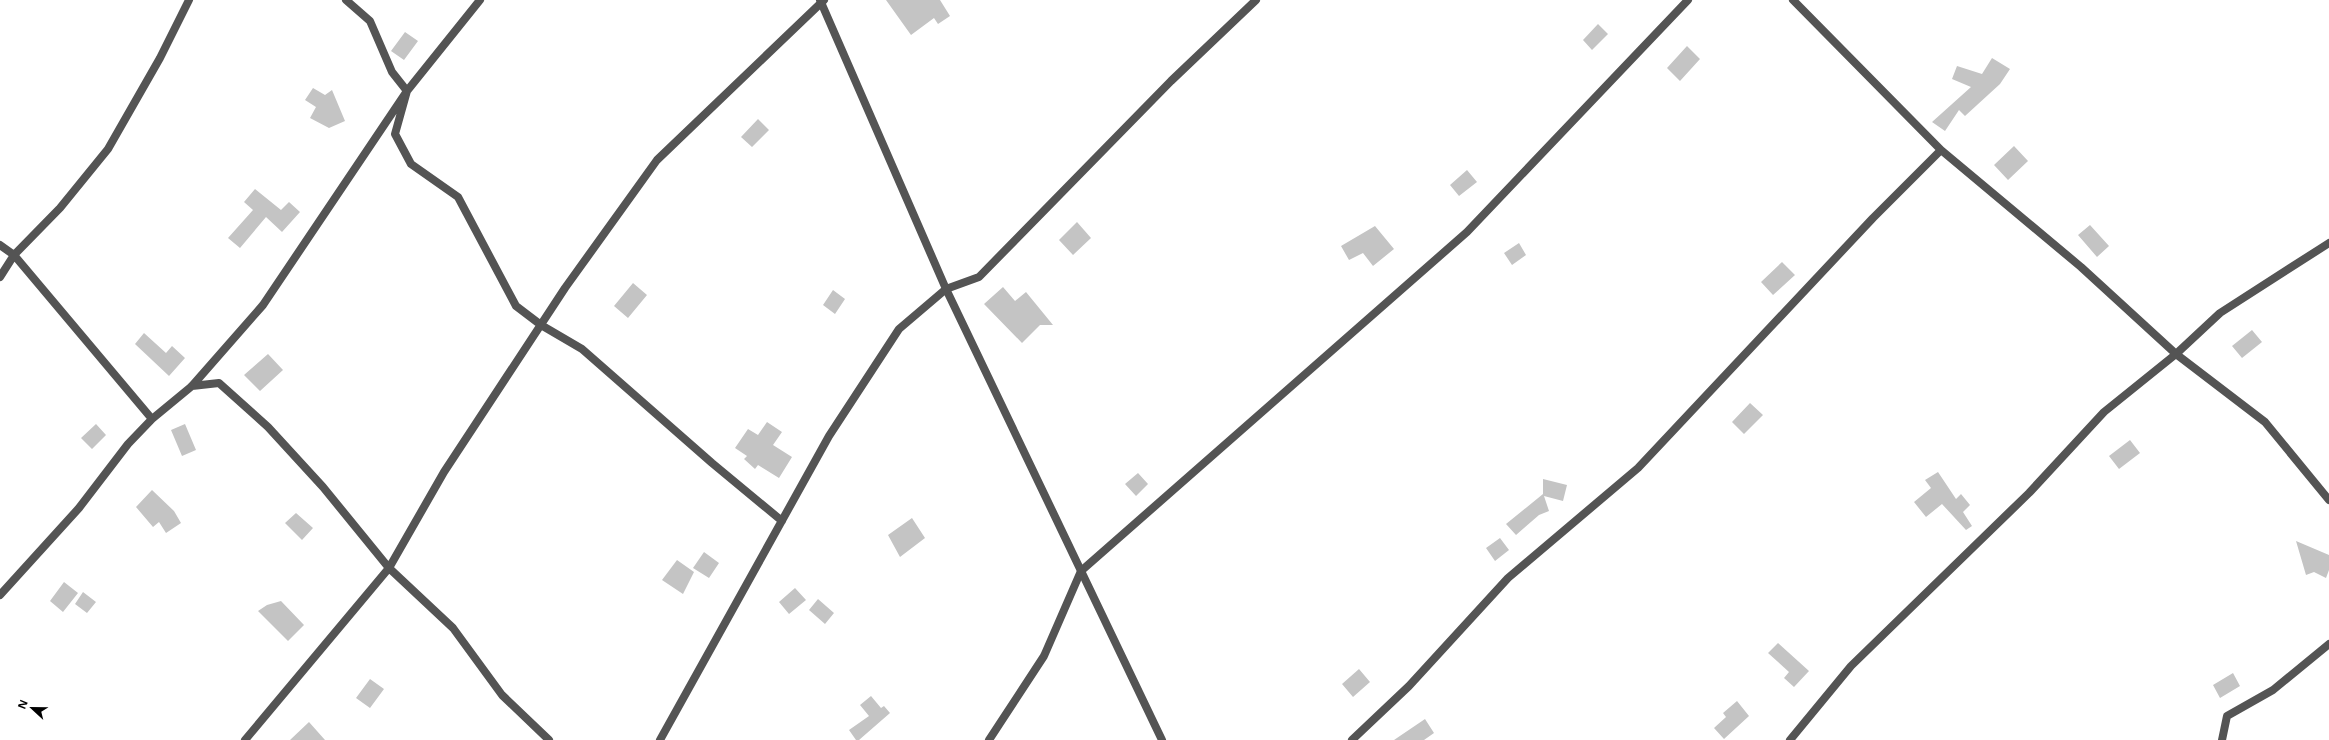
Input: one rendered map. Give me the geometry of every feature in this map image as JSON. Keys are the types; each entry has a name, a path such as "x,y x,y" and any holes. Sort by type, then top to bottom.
{"street":[{"path":"0,277 14,255 60,208 108,149 160,58 189,0"},
{"path":"346,0 370,21 392,72 407,91"},
{"path":"0,595 79,508 128,444 152,419 192,386 263,305 407,91 480,0"},
{"path":"660,740 829,436 899,329 946,289 979,277 1171,81 1256,0"},
{"path":"989,740 1044,656 1081,571 1467,232 1688,0"},
{"path":"1793,0 1941,150 2081,267 2176,354 2265,422 2329,500"},
{"path":"245,740 389,568 444,472 541,325 657,160 822,1 946,289 1162,740"},
{"path":"407,91 395,134 411,164 458,197 516,306 541,325 582,349 712,463 782,521"},
{"path":"1352,740 1409,686 1508,578 1638,468 1873,218 1941,150"},
{"path":"1790,740 1851,666 2029,493 2104,412 2176,354 2220,313 2329,243"},
{"path":"0,245 14,255 152,419"},
{"path":"192,386 219,382 268,427 323,487 389,568 453,628 502,695 549,740"},
{"path":"2222,740 2227,716 2273,690 2329,644"}],"building":[{"path":"886,0 940,0 950,16 938,24 934,18 911,35"},
{"path":"1598,24 1608,34 1592,50 1583,40"},
{"path":"405,32 418,41 404,60 391,51"},
{"path":"1687,46 1700,59 1680,81 1667,68"},
{"path":"1992,58 2010,69 2000,84 1965,116 1959,110 1945,131 1932,122 1971,87 1952,79 1957,66 1982,74"},
{"path":"313,88 325,95 332,90 345,121 329,128 310,118 316,107 305,100"},
{"path":"758,119 769,130 752,147 741,137"},
{"path":"2014,146 2028,161 2008,180 1994,165"},
{"path":"1467,170 1477,182 1459,196 1450,185"},
{"path":"255,189 281,210 289,202 300,212 282,232 266,217 240,248 228,238 253,210 244,202"},
{"path":"1077,222 1091,238 1073,255 1059,240"},
{"path":"2090,225 2109,246 2097,257 2078,235"},
{"path":"1375,226 1394,249 1373,266 1363,253 1349,260 1341,246"},
{"path":"1519,243 1526,255 1512,265 1504,253"},
{"path":"1782,262 1795,275 1773,295 1761,282"},
{"path":"633,283 647,295 628,318 614,306"},
{"path":"1003,287 1015,301 1026,292 1053,325 1040,325 1022,343 984,304"},
{"path":"833,290 845,299 835,314 823,305"},
{"path":"2252,330 2262,342 2242,358 2232,346"},
{"path":"144,333 166,353 172,346 185,358 169,376 135,344"},
{"path":"268,354 283,370 260,391 244,375"},
{"path":"1750,403 1763,415 1744,434 1732,422"},
{"path":"767,422 782,432 773,445 792,457 779,478 758,465 755,469 744,459 747,456 735,448 748,429 758,435"},
{"path":"96,424 106,435 92,449 81,438"},
{"path":"185,424 196,450 182,456 171,430"},
{"path":"2130,440 2140,453 2119,469 2109,456"},
{"path":"1938,472 1956,499 1961,494 1970,505 1963,512 1972,526 1966,530 1942,504 1926,517 1914,502 1931,488 1925,480"},
{"path":"1138,473 1148,484 1136,496 1125,484"},
{"path":"1543,479 1567,485 1563,501 1544,496 1549,511 1539,515 1516,535 1506,524 1543,494"},
{"path":"152,490 174,511 181,523 166,533 159,522 153,527 136,507"},
{"path":"296,513 313,528 302,540 285,523"},
{"path":"912,518 925,538 900,557 888,535"},
{"path":"1500,538 1509,550 1495,561 1486,548"},
{"path":"2296,541 2329,555 2329,570 2326,578 2314,572 2306,575"},
{"path":"704,552 719,563 709,578 693,568"},
{"path":"677,560 694,572 683,594 662,580"},
{"path":"64,582 78,593 63,612 50,601"},
{"path":"795,588 806,600 789,614 779,602"},
{"path":"83,592 96,602 87,613 75,604"},
{"path":"818,599 834,613 825,624 809,610"},
{"path":"281,601 304,625 288,641 258,611 267,605"},
{"path":"1778,643 1809,671 1794,687 1784,678 1789,672 1768,653"},
{"path":"1359,669 1370,682 1353,697 1342,684"},
{"path":"2233,673 2240,686 2220,698 2213,685"},
{"path":"370,679 384,689 370,708 356,698"},
{"path":"871,696 881,708 884,706 890,713 859,740 856,740 849,730 869,716 860,705"},
{"path":"1737,701 1749,716 1724,739 1714,728 1726,717 1723,713"},
{"path":"1425,719 1434,733 1424,740 1394,740"},
{"path":"309,722 325,740 290,740"}]}
